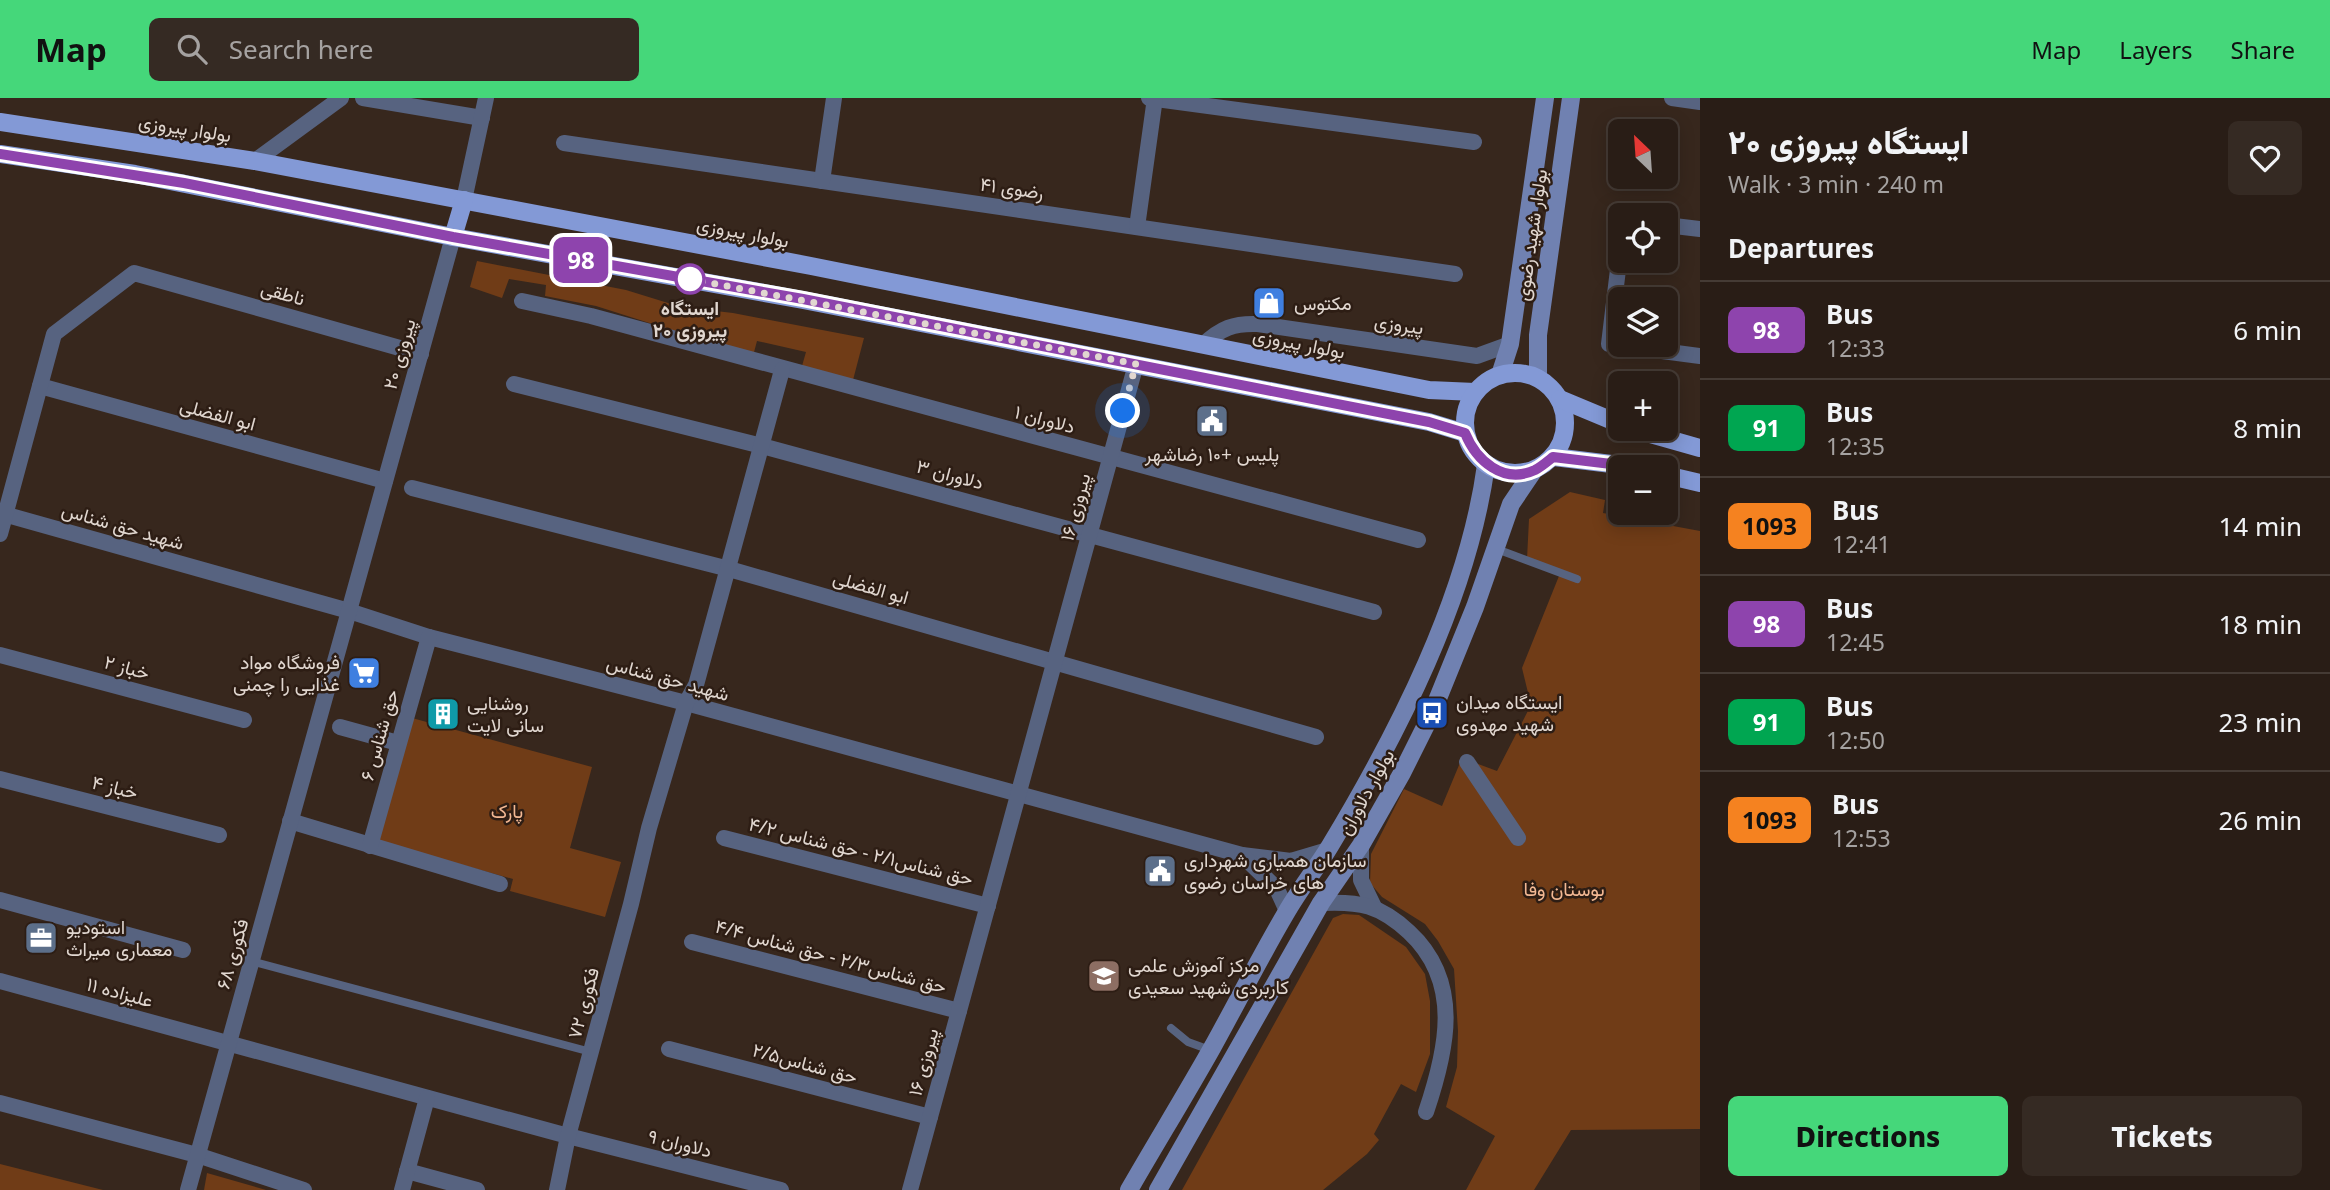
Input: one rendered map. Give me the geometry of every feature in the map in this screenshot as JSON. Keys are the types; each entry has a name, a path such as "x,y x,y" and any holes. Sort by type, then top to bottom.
{"main road":[{"name":"بولوار پیروزی","path":"0,122 255,161 811,266 1429,390 1475,392"},
{"path":"0,154 135,174 453,237 803,299 1429,422 1465,433"},
{"path":"453,237 464,200"},
{"path":"1520,373 1538,378 1550,386 1560,399 1566,417 1564,439 1553,457 1534,470 1518,474 1500,472 1486,465 1472,451 1465,433 1467,409 1475,392 1500,375 1520,373"},
{"path":"1560,399 1608,419"},
{"path":"1675,441 1700,448"},
{"path":"1553,457 1608,464"},
{"path":"1678,478 1700,483"}],"street":[{"path":"255,161 341,98"},
{"path":"363,98 482,118"},
{"path":"464,200 486,98"},
{"path":"822,181 834,98"},
{"path":"1149,98 1474,142"},
{"path":"1137,227 1155,98"},
{"name":"بولوار شهید رضوی","path":"1500,375 1510,344 1545,98"},
{"name":"بولوار شهید رضوی","path":"1538,378 1538,335 1571,98"},
{"path":"1672,98 1700,102"},
{"name":"رضوی ۴۱","path":"564,143 1455,274"},
{"path":"1678,226 1700,229"},
{"name":"پیروزی ۲۰","path":"349,611 453,237"},
{"name":"ناطقی","path":"40,386 54,334 134,273 421,354"},
{"path":"1618,273 1609,344 1700,356"},
{"name":"دلاوران ۱","path":"522,301 591,316 1418,540"},
{"name":"پیروزی","path":"1203,345 1218,331 1238,323 1477,356 1510,344"},
{"name":"پیروزی ۱۶","path":"909,1190 1136,364"},
{"name":"فکوری ۷۲","path":"556,1190 649,828 686,703 696,685 782,369"},
{"name":"دلاوران ۳","path":"514,384 762,446 1374,612"},
{"path":"0,534 3,514 40,386"},
{"name":"ابو الفضلی","path":"40,386 385,481"},
{"name":"بولوار دلاوران","path":"1129,1190 1287,911 1328,850 1381,760 1409,704 1446,615 1470,543 1482,496 1486,465"},
{"name":"بولوار دلاوران","path":"1158,1190 1321,903 1361,845 1402,773 1432,713 1475,607 1511,504 1534,470"},
{"name":"ابو الفضلی","path":"412,488 729,569 1316,737"},
{"name":"شهید حق شناس","path":"3,514 349,611 429,637 686,703 1242,855 1291,861 1328,850"},
{"name":"فکوری ۶۸","path":"188,1190 349,611"},
{"name":"حق شناس ۶","path":"370,846 429,637"},
{"name":"خباز ۲","path":"0,655 244,720"},
{"path":"340,727 398,743"},
{"path":"1467,762 1518,838"},
{"name":"خباز ۴","path":"0,779 219,835"},
{"path":"290,821 500,884"},
{"name":"حق شناس۲/۱ - حق شناس ۴/۲","path":"724,838 988,906"},
{"path":"1361,845 1361,880 1374,907"},
{"path":"1242,855 1277,888 1287,911"},
{"path":"0,900 183,950"},
{"path":"1321,903 1349,902 1374,907 1395,919 1421,943 1435,965 1444,996 1446,1043 1426,1112"},
{"name":"حق شناس۲/۳ - حق شناس ۴/۴","path":"692,942 959,1011"},
{"name":"علیزاده ۱۱","path":"0,981 427,1098"},
{"name":"حق شناس۲/۵","path":"669,1049 930,1117"},
{"path":"402,1190 427,1098"},
{"name":"دلاوران ۹","path":"427,1098 781,1190"},
{"path":"0,1103 197,1155 304,1190"},
{"path":"407,1171 477,1190"}],"lane":[{"path":"1494,548 1577,579"},
{"path":"251,961 592,1052"},
{"path":"1171,1028 1188,1042 1210,1050"}],"green space":[{"path":"477,261 626,290 681,307 733,313 864,338 853,380 802,366 806,352 757,341 753,356 596,306 545,296 546,285 509,279 502,298 470,287"},
{"name":"بوستان وفا","path":"1570,492 1605,500 1603,513 1608,514 1608,525 1668,525 1700,531 1700,1129 1571,1130 1534,1190 1466,1190 1495,1136 1446,1107 1457,1067 1458,1031 1454,969 1425,924 1382,897 1370,883 1371,854 1404,789 1442,806 1462,758 1497,771 1531,705 1522,668 1559,576 1527,559 1529,519"},
{"name":"پارک","path":"412,718 592,767 570,848 621,862 605,917 510,891 513,879 377,841"},
{"path":"1343,914 1359,915 1406,947 1425,974 1430,1001 1430,1054 1416,1092 1401,1084 1374,1134 1379,1140 1367,1154 1323,1190 1182,1190 1333,918"},
{"path":"0,1164 103,1190 0,1190"},
{"path":"207,1173 266,1190 204,1190"}],"bus line":[{"name":"98","path":"0,154 87,166 233,192 453,237 803,299 1429,422 1465,433 1472,451 1486,465 1500,472 1518,474 1534,470 1553,457 1608,464"}],"place":[{"name":"ایستگاه پیروزی ۲۰","path":"690,279"},
{"name":"مکتوس","path":"1269,303"},
{"name":"پلیس +۱۰ رضاشهر","path":"1212,421"},
{"name":"فروشگاه مواد غذایی را چمنی","path":"364,673"},
{"name":"ایستگاه میدان شهید مهدوی","path":"1432,713"},
{"name":"روشنایی سانی لایت","path":"443,714"},
{"name":"سازمان همیاری شهرداری های خراسان رضوی","path":"1160,871"},
{"name":"استودیو معماری میراث","path":"41,938"},
{"name":"مرکز آموزش علمی کاربردی شهید سعیدی","path":"1104,976"}],"route":[{"path":"690,279 1136,364 1123,411"}]}
